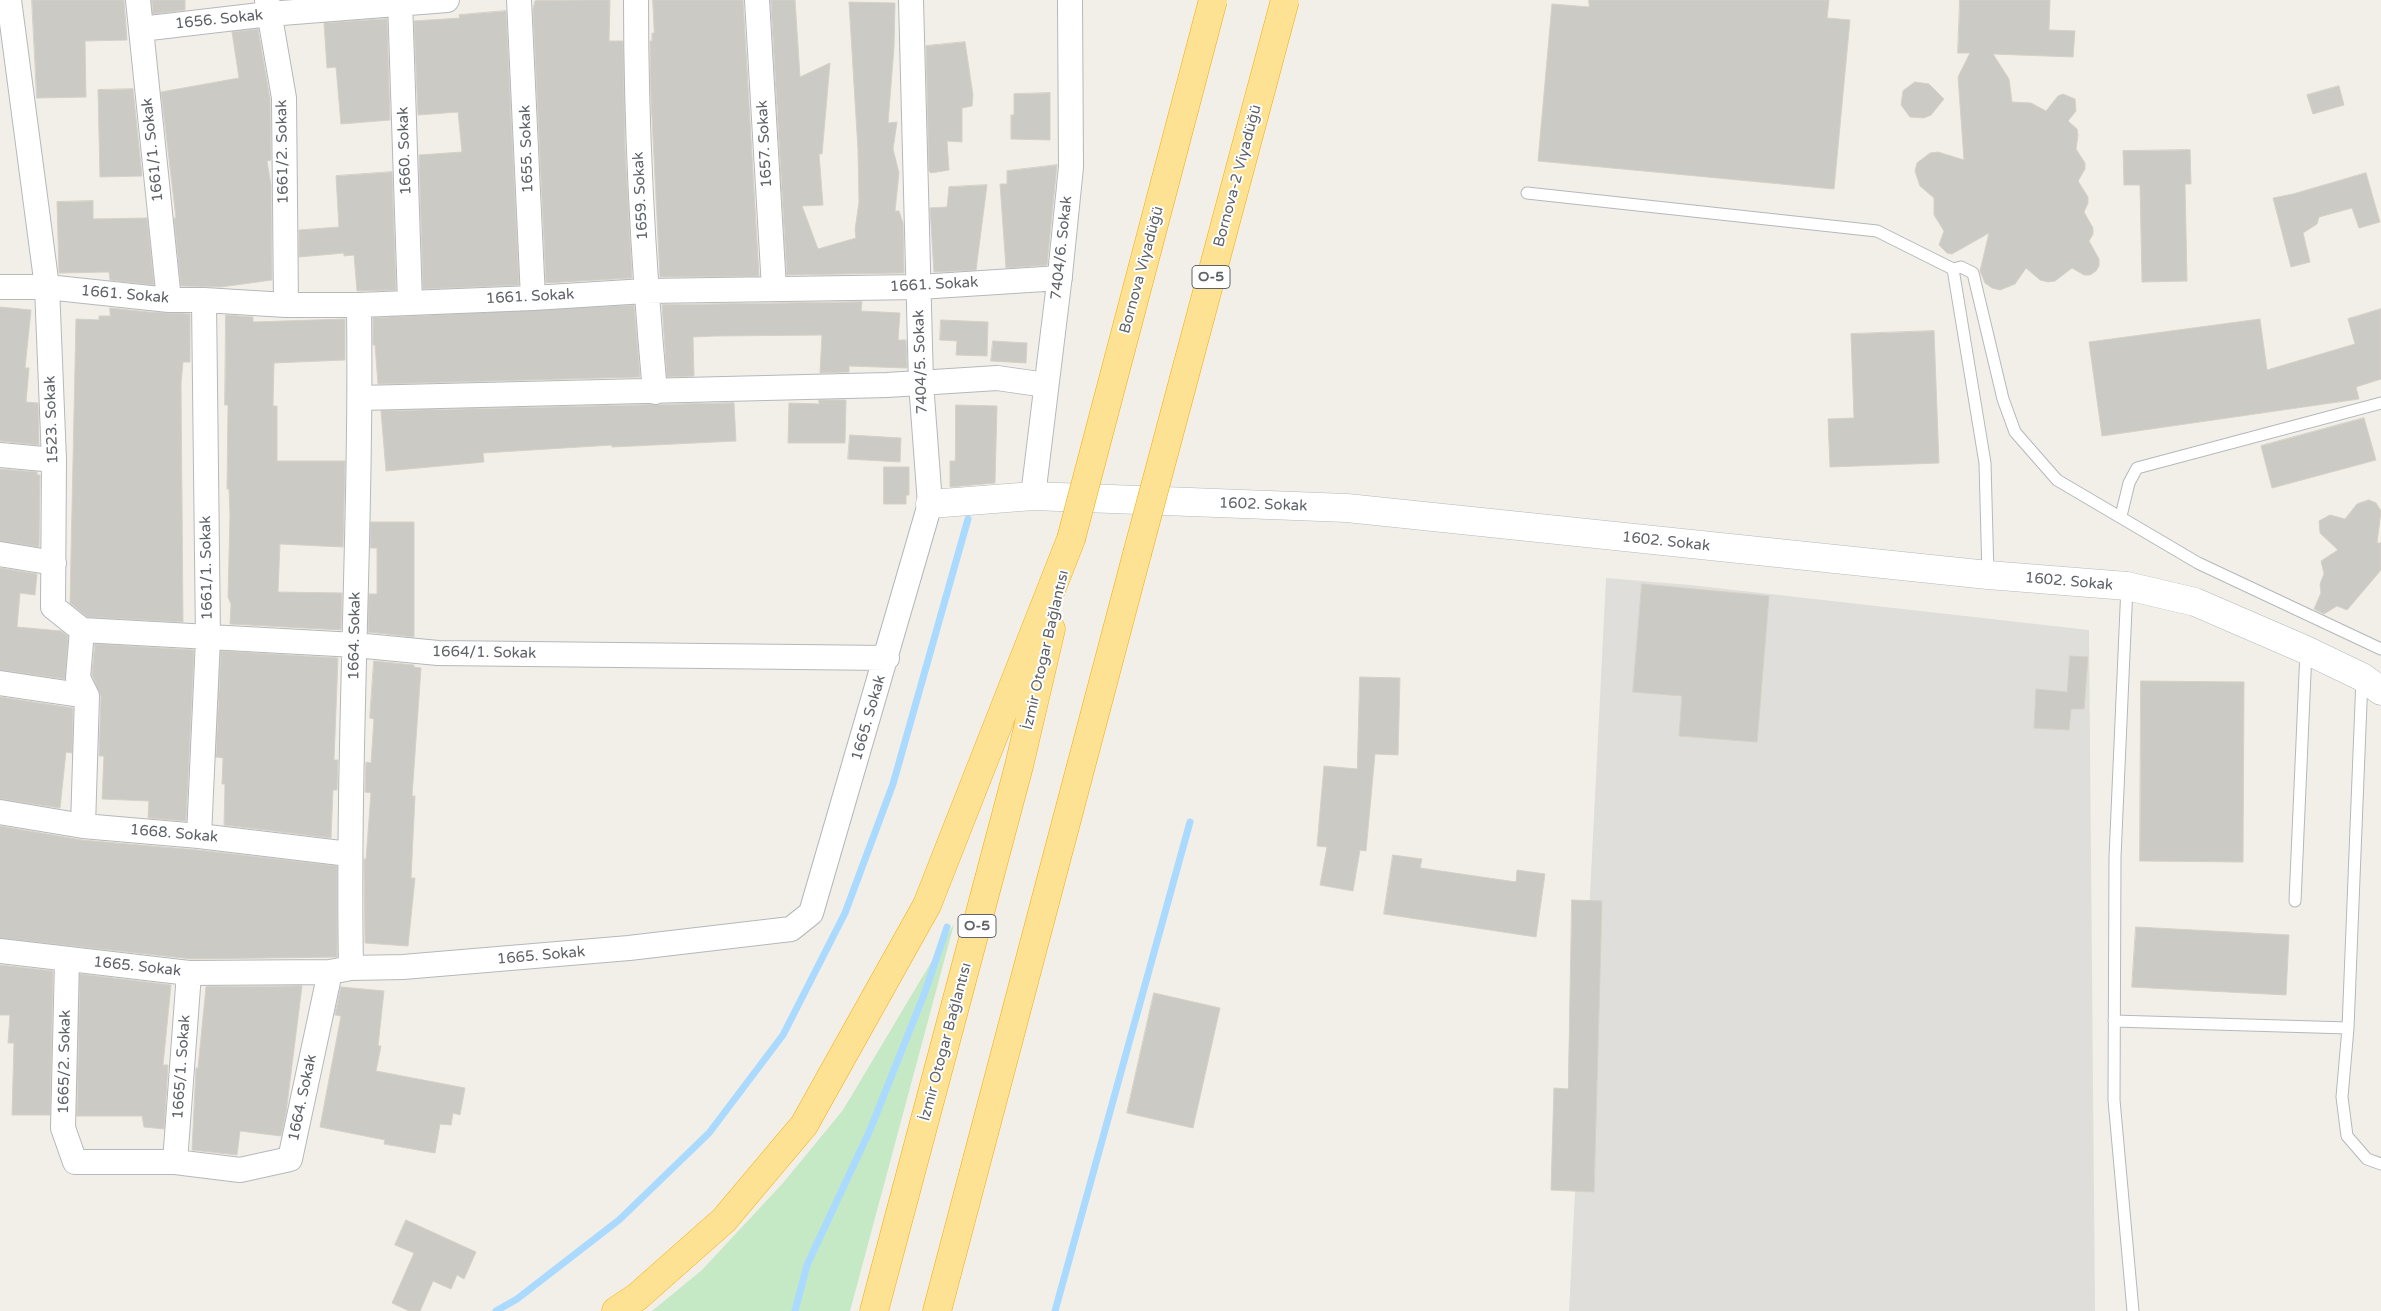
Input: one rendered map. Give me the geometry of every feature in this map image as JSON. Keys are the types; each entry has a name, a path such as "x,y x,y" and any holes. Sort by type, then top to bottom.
{"highway":[{"name":"Bornova Viyadüğü","path":"1071,539 1214,0"},
{"name":"Bornova-2 Viyadüğü","path":"937,1311 1285,0"},
{"path":"616,1311 637,1297 724,1220 804,1125 927,905 1071,539"},
{"name":"İzmir Otogar Bağlantısı","path":"874,1311 1019,766 1071,539"}],"street":[{"name":"1523. Sokak","path":"9,0 48,287 54,460 53,607 82,630"},
{"name":"1661/1. Sokak","path":"138,0 169,300"},
{"name":"1656. Sokak","path":"141,29 268,7 448,0"},
{"name":"1655. Sokak","path":"519,0 533,298"},
{"name":"1659. Sokak","path":"636,0 636,98 645,291 655,392"},
{"name":"1657. Sokak","path":"757,0 774,288"},
{"name":"7404/5. Sokak","path":"886,658 930,504 921,383 911,0"},
{"name":"7404/6. Sokak","path":"1033,496 1060,278 1071,167 1070,0"},
{"name":"1660. Sokak","path":"400,2 410,302"},
{"name":"1661/2. Sokak","path":"268,7 284,98 286,305"},
{"name":"1661. Sokak","path":"0,287 48,287 169,300 286,305 359,305 533,298 645,291 919,287 1060,278"},
{"name":"1661/1. Sokak","path":"199,836 208,639 204,300"},
{"name":"1664. Sokak","path":"75,1162 174,1162 240,1170 290,1159 340,970 349,854 355,646 360,398 359,305"},
{"path":"360,398 655,392 921,383 997,378 1046,386"},
{"path":"0,455 54,460"},
{"name":"1602. Sokak","path":"930,504 1033,496 1347,508 1988,575 2127,586 2195,602 2306,650 2371,684"},
{"path":"0,554 54,562"},
{"path":"82,630 78,678 87,696 83,826"},
{"name":"1664/1. Sokak","path":"82,630 208,639 355,646 438,653 886,658"},
{"name":"1665. Sokak","path":"0,951 189,973 340,970 404,967 629,948 792,929 811,913 886,658"},
{"path":"0,683 87,696"},
{"name":"1668. Sokak","path":"0,812 83,826 199,836 349,854"},
{"name":"1665/2. Sokak","path":"66,960 63,1128 75,1162"},
{"name":"1665/1. Sokak","path":"174,1162 189,973"}],"lane":[{"path":"1527,193 1877,231 1953,269 1961,267 1973,273 2003,399 2015,432 2057,480 2198,563 2381,649"},
{"path":"1953,269 1985,463 1988,575"},
{"path":"2121,516 2129,483 2137,468 2381,403"},
{"path":"2127,586 2115,857 2114,1100 2133,1311"},
{"path":"2295,901 2306,650"},
{"path":"2371,684 2342,1097 2347,1136 2367,1159 2381,1164"},
{"path":"2114,1021 2348,1028"}],"shaded area":[{"path":"1606,578 1690,585 2089,630 2095,1311 1569,1311"}],"green space":[{"path":"954,924 850,1311 652,1311 702,1270 783,1183 843,1110"}],"building":[{"path":"32,0 124,0 127,40 85,41 86,97 37,98"},
{"path":"152,0 185,0 185,10 153,14"},
{"path":"610,0 609,41 623,41 625,148 632,278 546,283 533,9 535,1"},
{"path":"653,0 743,0 759,276 660,277 651,98 650,41 652,41 652,33 654,33"},
{"path":"771,0 795,0 800,77 830,63 822,154 819,154 823,205 802,206 818,249 856,238 855,230 859,202 858,150 849,2 895,3 894,47 888,123 897,122 893,149 899,173 895,211 899,211 903,223 904,273 787,275"},
{"path":"1589,0 1829,0 1827,18 1850,20 1834,189 1538,161 1552,4 1589,7"},
{"path":"1960,0 2050,0 2049,30 2075,31 2073,57 1993,54 2009,79 2012,102 2031,103 2046,111 2058,96 2063,94 2075,99 2076,111 2068,121 2077,129 2076,149 2085,163 2085,169 2078,181 2088,197 2088,203 2084,212 2093,228 2093,234 2089,241 2099,259 2099,266 2090,275 2084,275 2072,268 2055,281 2048,282 2040,280 2026,268 2015,284 2000,290 1992,288 1985,283 1980,271 1989,233 1952,254 1947,253 1939,245 1944,231 1934,215 1934,198 1920,186 1915,171 1917,163 1930,153 1938,152 1964,160 1958,77 1970,53 1958,53"},
{"path":"506,11 519,285 423,289 419,155 462,152 458,112 418,115 414,21 460,18 459,15"},
{"path":"387,19 390,120 341,124 336,67 327,68 324,23"},
{"path":"258,29 270,99 271,160 267,161 271,185 272,280 221,287 181,286 174,218 176,218 161,92 239,78 232,32"},
{"path":"965,42 973,95 972,106 962,108 962,142 947,141 949,170 931,173 929,171 926,46"},
{"path":"1915,82 1929,84 1944,99 1931,115 1924,118 1910,117 1901,105 1903,91"},
{"path":"2339,86 2344,105 2313,114 2307,95"},
{"path":"133,89 142,176 100,177 98,90"},
{"path":"1050,93 1050,140 1011,139 1011,115 1014,115 1014,94"},
{"path":"2190,150 2191,184 2185,184 2187,281 2142,282 2140,185 2124,185 2123,151"},
{"path":"1057,165 1047,265 1006,268 1000,184 1007,184 1007,171"},
{"path":"392,172 396,290 357,291 354,255 344,256 344,253 299,257 299,230 339,227 336,176"},
{"path":"2366,173 2380,222 2359,228 2352,208 2319,217 2317,224 2303,233 2310,262 2291,267 2273,198"},
{"path":"987,185 976,270 934,272 930,208 947,207 949,187"},
{"path":"93,201 93,219 147,218 154,285 110,280 109,272 59,273 57,202"},
{"path":"862,302 861,311 900,313 898,340 906,340 907,368 849,366 849,372 820,373 822,335 715,336 693,337 694,376 667,377 662,305"},
{"path":"634,305 640,377 378,384 375,345 373,345 373,318"},
{"path":"0,307 31,310 25,368 29,368 26,402 38,403 39,445 0,441"},
{"path":"110,308 190,314 190,362 183,362 181,384 183,622 87,617 70,603 76,319 99,320 99,316 110,316"},
{"path":"2381,309 2381,379 2356,387 2359,399 2102,436 2089,342 2260,319 2267,370 2355,344 2348,319"},
{"path":"226,315 253,317 253,322 345,319 345,360 274,363 273,406 277,406 277,461 345,461 343,547 280,544 278,592 342,593 341,630 230,624 231,604 228,597 230,516 229,489 227,489 228,405 225,405"},
{"path":"941,320 988,322 987,356 956,355 957,341 940,340"},
{"path":"1934,331 1939,463 1830,467 1828,419 1854,418 1851,334"},
{"path":"993,341 1027,343 1026,363 991,361"},
{"path":"819,400 846,400 845,443 788,443 789,403 819,404"},
{"path":"734,403 736,441 612,447 612,445 483,453 484,462 386,471 381,411"},
{"path":"956,405 997,406 995,483 950,487 950,461 955,461"},
{"path":"2364,418 2376,460 2272,488 2261,446"},
{"path":"850,435 901,438 900,462 848,459"},
{"path":"884,467 909,467 909,495 906,495 906,504 884,504"},
{"path":"0,469 37,472 37,475 40,475 39,547 0,541"},
{"path":"2369,500 2376,503 2381,511 2377,543 2381,543 2381,570 2347,610 2337,606 2324,614 2314,609 2321,593 2320,584 2324,574 2321,561 2338,550 2320,533 2319,521 2330,515 2345,519 2357,504"},
{"path":"371,522 414,522 414,637 368,632 369,594 377,594 377,548 371,548"},
{"path":"0,568 37,574 35,595 20,593 17,627 61,631 68,636 65,679 0,670"},
{"path":"1642,584 1769,596 1757,742 1679,736 1682,696 1633,692"},
{"path":"95,644 194,650 186,821 148,818 149,801 102,799 104,756 99,756 101,696 92,675"},
{"path":"221,651 338,658 334,760 338,760 337,790 333,790 331,838 224,825 225,784 222,784 223,758 216,757"},
{"path":"2070,656 2088,657 2084,709 2071,709 2069,730 2034,728 2036,689 2067,692"},
{"path":"374,661 414,665 414,667 421,668 412,796 415,796 411,878 415,878 408,946 365,943 364,859 366,859 371,793 365,792 366,762 371,763 374,719 370,718"},
{"path":"1360,677 1400,678 1398,755 1375,754 1366,851 1360,850 1353,891 1320,885 1327,847 1317,846 1324,766 1357,769"},
{"path":"2141,681 2244,682 2243,862 2140,861"},
{"path":"0,697 73,708 72,753 66,752 60,808 0,799"},
{"path":"0,826 82,840 198,850 337,866 337,957 192,959 0,938"},
{"path":"1393,855 1422,859 1420,868 1516,882 1517,870 1545,874 1536,937 1384,914"},
{"path":"1572,900 1602,901 1594,1192 1551,1190 1554,1088 1568,1089"},
{"path":"2136,927 2289,935 2286,995 2132,987"},
{"path":"0,965 53,971 50,1115 12,1115 14,1043 8,1043 10,1015 0,1015"},
{"path":"80,974 171,985 163,1065 168,1065 164,1129 144,1127 142,1116 77,1116"},
{"path":"302,986 286,1113 281,1136 240,1131 237,1155 192,1150 196,1068 198,1068 206,987"},
{"path":"341,987 384,991 378,1046 381,1046 376,1071 465,1088 460,1115 453,1113 451,1125 440,1124 435,1153 384,1144 385,1140 320,1127 341,1016 335,1015"},
{"path":"1154,993 1220,1008 1193,1128 1127,1113"},
{"path":"406,1220 476,1252 464,1279 457,1275 451,1289 433,1281 420,1311 409,1311 392,1303 414,1253 395,1245"}],"waterway":[{"path":"496,1311 517,1299 619,1220 709,1133 783,1035 845,913 893,784 968,519"},
{"path":"1055,1311 1190,822"},
{"path":"795,1311 807,1265 870,1130 925,992 947,927"}]}
